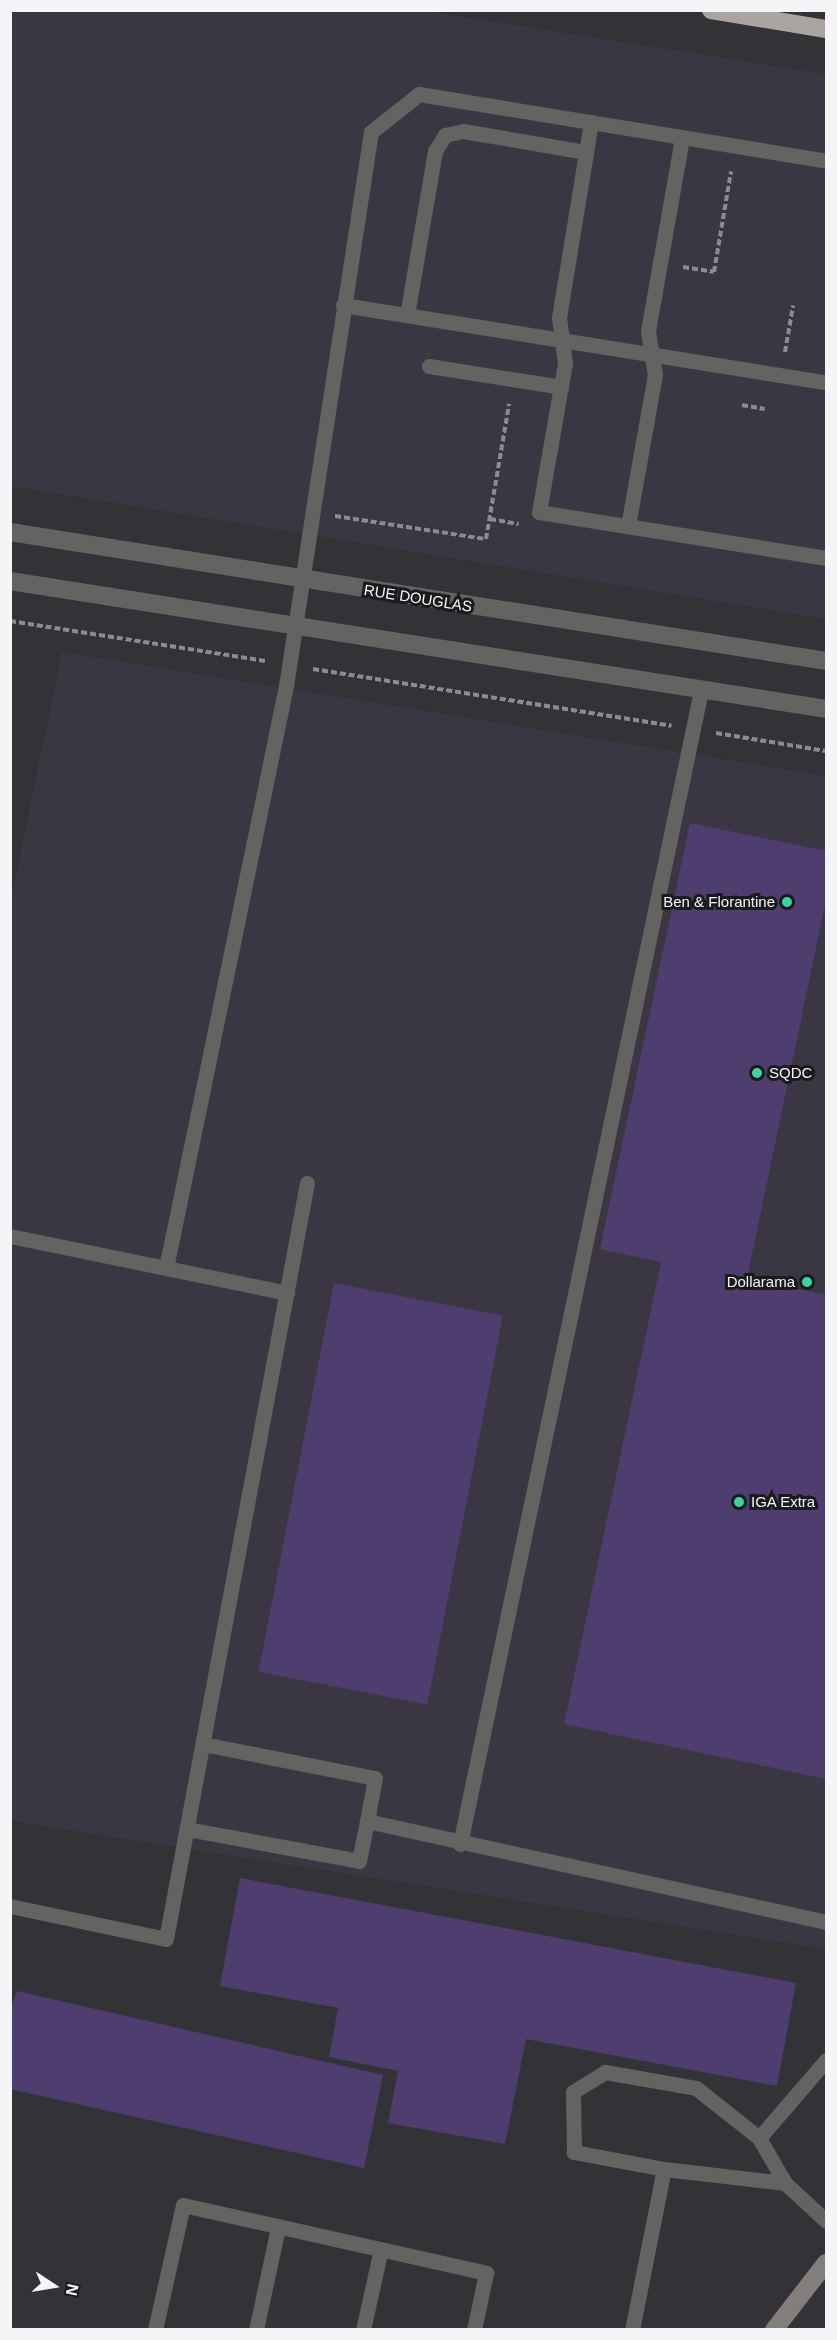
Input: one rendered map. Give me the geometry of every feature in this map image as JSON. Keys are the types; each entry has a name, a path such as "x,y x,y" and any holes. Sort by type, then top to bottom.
{"highway":[{"path":"711,10 826,29"}],"street":[{"name":"RUE DOUGLAS","path":"10,532 301,580 826,661"},
{"path":"10,581 826,709"},
{"path":"774,2330 826,2263"}],"lane":[{"path":"166,1268 295,626 371,132 419,94 826,161"},
{"path":"591,122 559,317 564,338 561,387 539,512 826,558"},
{"path":"407,315 435,151 445,135 463,131 586,152"},
{"path":"628,526 655,375 648,331 682,138"},
{"path":"343,305 564,338 826,382"},
{"path":"429,366 561,387"},
{"path":"460,1844 701,690"},
{"path":"10,1906 166,1939 308,1183"},
{"path":"10,1236 287,1293"},
{"path":"187,1829 359,1861 367,1821 375,1778 203,1744"},
{"path":"367,1821 460,1844 826,1922"},
{"path":"759,2138 826,2060"},
{"path":"785,2183 664,2169 574,2152 573,2092 605,2072 696,2088 759,2138 785,2183 826,2221"},
{"path":"632,2330 664,2169"},
{"path":"155,2330 183,2205 486,2273 474,2330"},
{"path":"256,2330 278,2227"},
{"path":"363,2330 381,2249"}],"path":[{"path":"677,278 679,267 714,272 732,167"},
{"path":"785,353 793,306"},
{"path":"335,516 486,539 510,397"},
{"path":"741,405 765,409"},
{"path":"10,621 261,661"},
{"path":"344,674 664,724"},
{"path":"758,740 826,751"}],"shaded area":[{"path":"10,11 426,11 826,74 826,619 11,486"},
{"path":"62,652 826,776 826,1949 11,1821 10,905"}],"building":[{"path":"690,823 826,851 826,900 747,1278 826,1295 826,1779 564,1724 661,1262 600,1249"},
{"path":"334,1283 503,1316 427,1705 258,1672"},
{"path":"240,1878 796,1983 777,2086 526,2039 505,2144 388,2123 398,2071 329,2057 338,2008 220,1986"},
{"path":"17,1991 383,2075 364,2168 10,2089 10,2010"}],"place":[{"name":"Ben & Florantine","path":"787,902"},
{"name":"SQDC","path":"757,1073"},
{"name":"Dollarama","path":"807,1282"},
{"name":"IGA Extra","path":"739,1502"}]}
